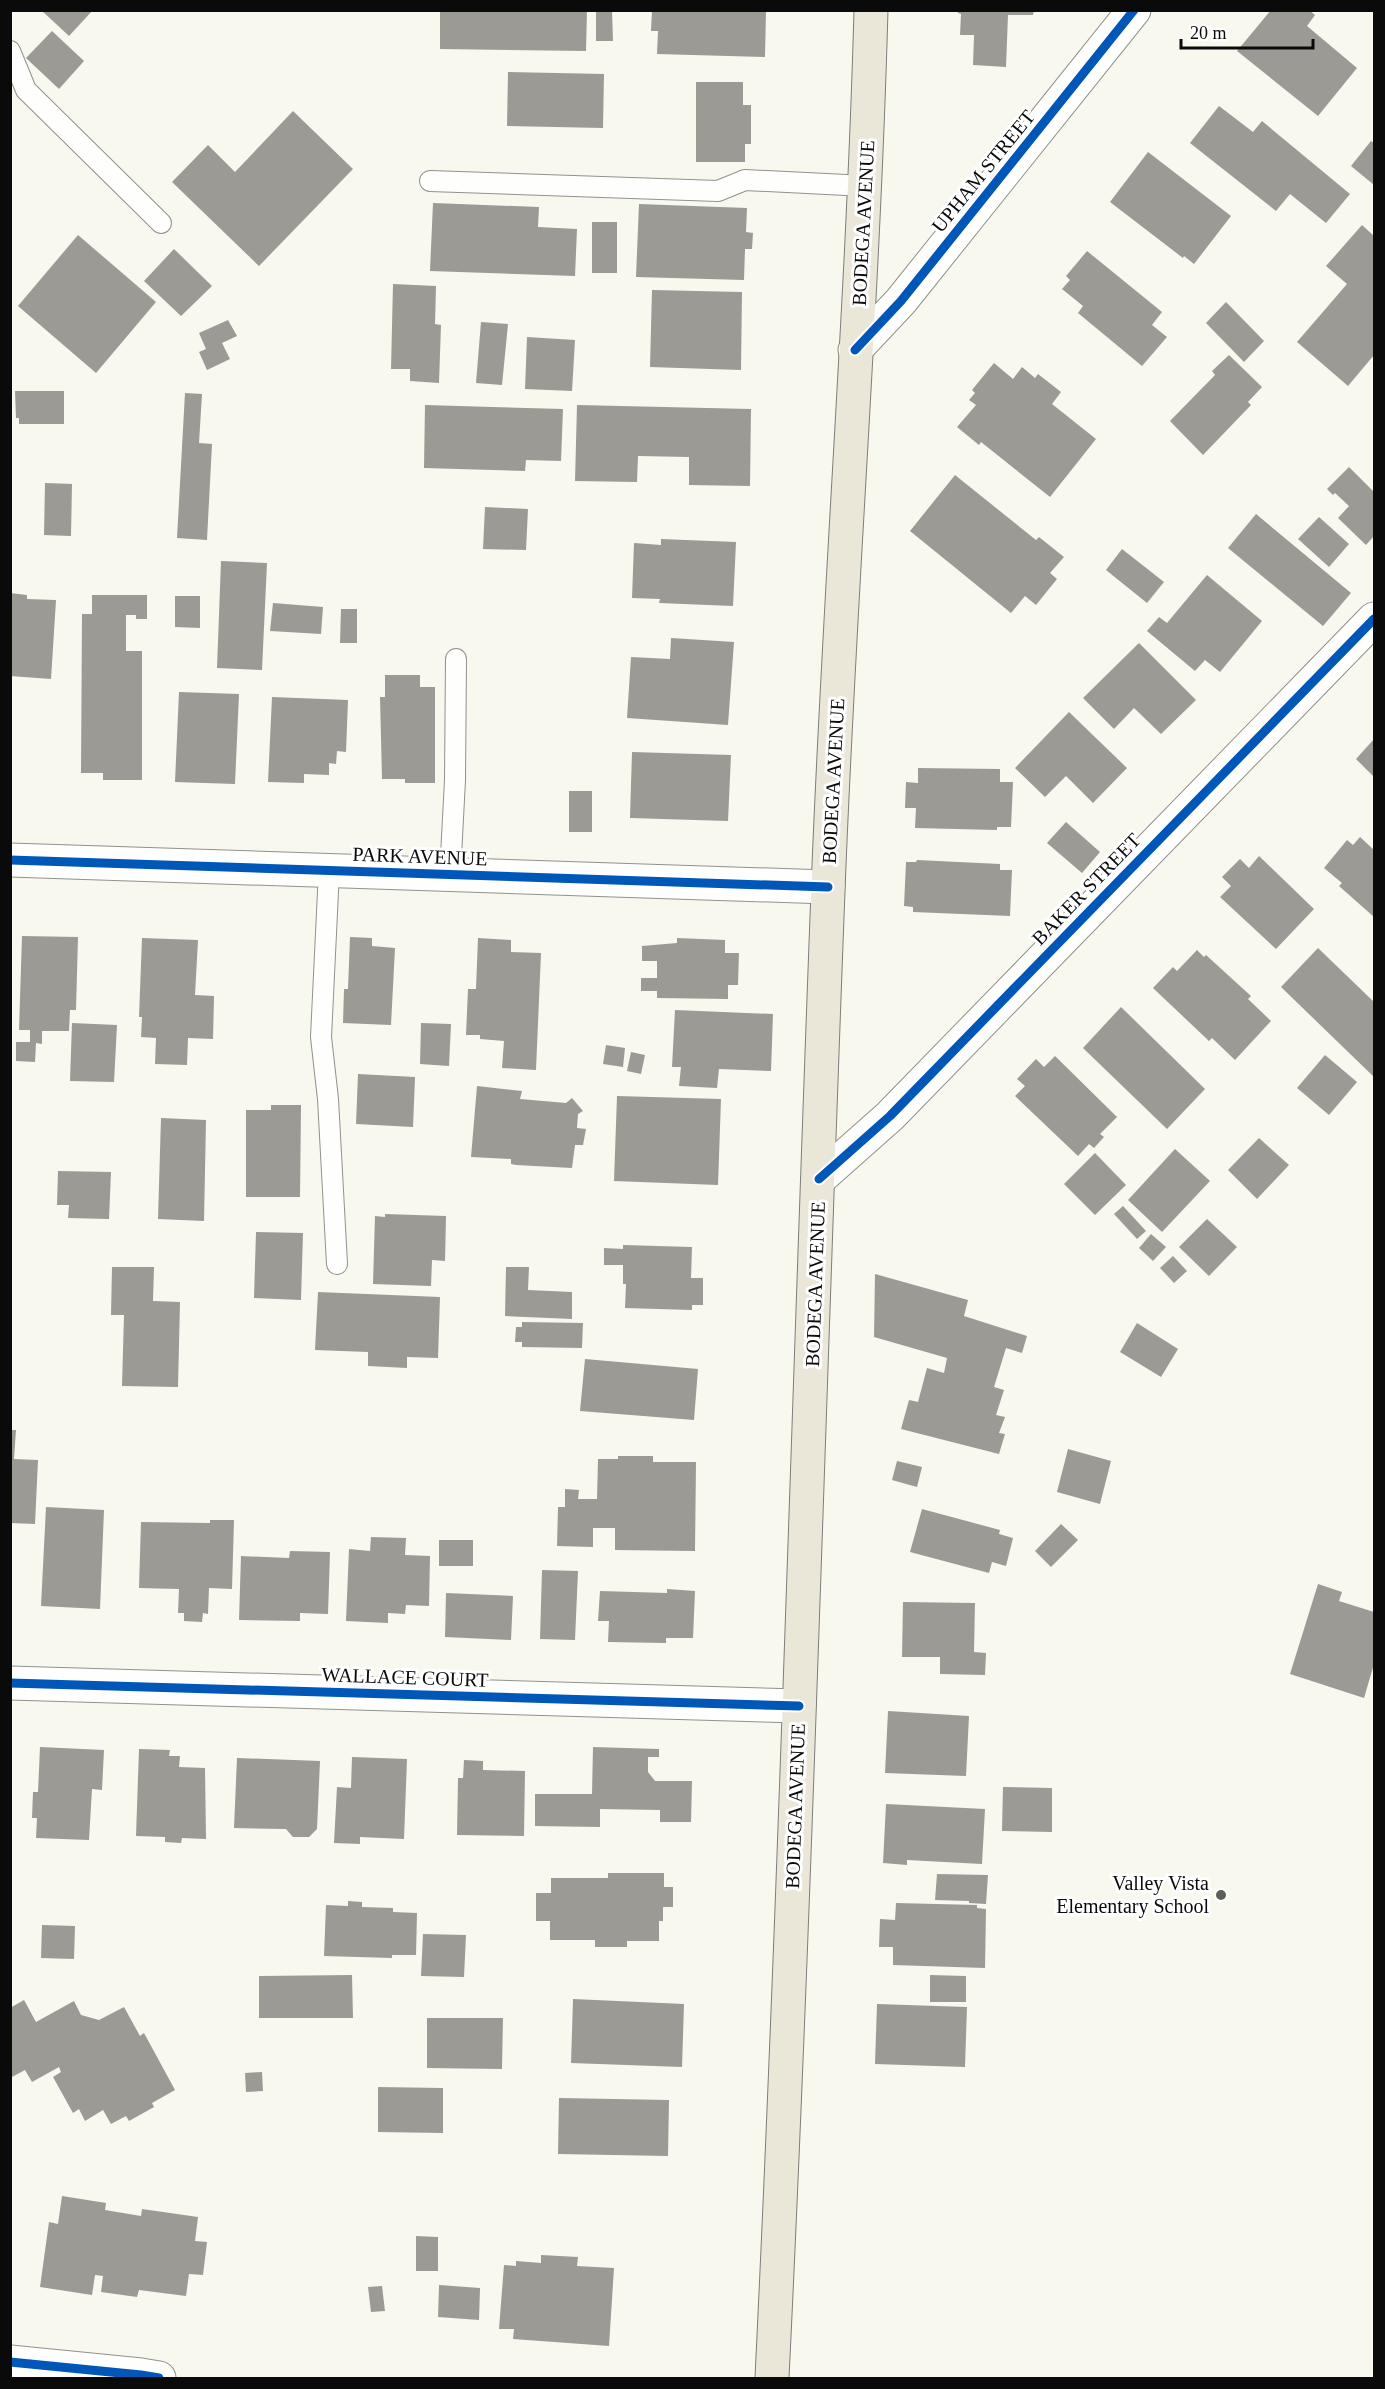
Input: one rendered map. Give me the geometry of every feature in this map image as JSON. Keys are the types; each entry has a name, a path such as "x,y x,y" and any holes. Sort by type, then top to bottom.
{"main road":[{"name":"BODEGA AVENUE","path":"772,2379 819,1179 828,887 855,350 866,186 872,10"}],"street":[{"name":"UPHAM STREET","path":"855,350 901,301 1134,10"},
{"name":"BAKER STREET","path":"819,1179 891,1116 1374,619"},
{"name":"PARK AVENUE","path":"10,860 828,887"},
{"name":"WALLACE COURT","path":"10,1683 799,1706"},
{"path":"10,2362 141,2375 159,2379"}],"lane":[{"path":"10,51 26,90 161,223"},
{"path":"429,181 718,191 745,180 866,186"},
{"path":"450,875 456,659"},
{"path":"329,871 321,1036 328,1099 337,1264"}],"building":[{"path":"41,10 93,10 69,36"},
{"path":"440,10 587,10 586,51 440,49"},
{"path":"596,10 612,10 613,41 596,41"},
{"path":"652,10 766,10 765,57 657,54 658,31 651,31"},
{"path":"958,10 1034,10 1033,15 1008,15 1006,67 973,65 974,35 960,35 961,14"},
{"path":"1271,10 1309,10 1315,15 1307,26 1357,68 1318,116 1237,51"},
{"path":"52,31 84,61 59,89 26,58"},
{"path":"508,72 604,74 603,128 507,126"},
{"path":"696,82 743,82 743,105 751,105 751,144 745,144 745,162 696,162"},
{"path":"1219,106 1253,132 1262,121 1350,194 1326,223 1290,194 1276,211 1190,143"},
{"path":"293,111 353,169 259,266 172,182 208,145 235,172"},
{"path":"1371,141 1374,143 1374,185 1351,166"},
{"path":"1148,152 1231,216 1194,264 1110,202"},
{"path":"433,203 539,207 538,227 577,229 575,276 430,271"},
{"path":"639,204 747,208 746,232 753,233 752,249 745,249 744,280 636,277"},
{"path":"592,222 617,222 617,273 592,273"},
{"path":"1362,225 1374,236 1374,355 1348,386 1297,342 1347,284 1326,266"},
{"path":"78,235 156,302 96,373 18,306"},
{"path":"174,249 212,286 181,316 144,281"},
{"path":"1087,251 1162,312 1152,325 1167,337 1142,366 1078,313 1083,306 1062,289 1070,280 1066,276"},
{"path":"393,284 436,286 435,324 441,325 439,383 410,381 410,369 391,369"},
{"path":"652,290 742,292 741,370 650,367"},
{"path":"1226,302 1264,341 1244,362 1206,323"},
{"path":"228,320 237,336 222,343 230,359 207,370 199,352 206,349 199,333"},
{"path":"481,322 508,324 502,385 476,383"},
{"path":"527,337 575,340 572,391 525,389"},
{"path":"1229,355 1262,387 1248,402 1251,405 1203,455 1170,421 1215,375 1212,371"},
{"path":"994,363 1013,379 1022,367 1035,378 1038,374 1061,392 1052,404 1096,439 1050,497 981,442 979,445 957,427 976,405 969,400 975,393 972,390"},
{"path":"15,391 64,391 64,424 19,424 19,418 16,418"},
{"path":"185,393 202,394 199,443 212,444 207,540 177,538"},
{"path":"425,405 563,409 561,461 526,460 525,471 424,468"},
{"path":"577,405 751,409 750,486 689,485 689,457 638,456 637,482 575,481"},
{"path":"1349,467 1374,492 1374,536 1366,545 1338,518 1349,506 1327,489"},
{"path":"955,475 1036,540 1039,537 1064,557 1050,573 1057,579 1036,605 1025,596 1011,613 910,531"},
{"path":"45,483 72,484 71,536 44,535"},
{"path":"485,507 528,509 526,550 483,549"},
{"path":"1256,514 1351,593 1323,626 1228,548"},
{"path":"1319,517 1349,544 1329,567 1298,539"},
{"path":"661,539 736,542 733,606 659,603 660,599 632,598 634,543 661,545"},
{"path":"1122,549 1164,582 1147,603 1106,570"},
{"path":"221,561 267,563 262,670 217,668"},
{"path":"1207,575 1262,621 1220,672 1205,660 1195,671 1147,631 1159,617 1167,623"},
{"path":"10,593 27,595 27,599 56,600 51,679 10,676"},
{"path":"92,595 147,595 147,619 136,619 136,615 126,615 126,651 142,651 142,780 103,780 103,773 81,773 82,614 92,614"},
{"path":"175,596 200,596 200,628 175,627"},
{"path":"273,603 323,607 321,634 270,631"},
{"path":"341,609 357,609 357,643 340,643"},
{"path":"671,638 734,642 728,725 627,718 631,657 670,659"},
{"path":"1139,643 1196,700 1161,734 1134,708 1114,729 1083,698"},
{"path":"385,675 420,675 420,687 435,687 435,783 405,783 405,779 382,779 380,697 385,697"},
{"path":"179,692 239,694 235,784 175,782"},
{"path":"272,697 348,700 346,752 337,751 336,764 329,763 329,775 304,774 304,783 268,782"},
{"path":"1069,712 1127,768 1093,803 1066,776 1045,797 1015,768"},
{"path":"1374,739 1374,777 1356,759"},
{"path":"632,752 731,755 728,821 630,818"},
{"path":"918,768 1000,769 1000,782 1013,782 1011,827 997,827 997,830 915,828 916,808 905,808 906,782 918,783"},
{"path":"569,791 592,791 592,832 569,832"},
{"path":"1066,822 1100,852 1082,873 1047,843"},
{"path":"1360,837 1374,850 1374,917 1339,886 1342,883 1324,868 1347,840 1353,845"},
{"path":"1259,856 1314,909 1276,949 1220,897 1231,886 1222,877 1240,859 1249,868"},
{"path":"917,860 1000,864 1000,870 1012,870 1010,916 913,912 913,907 904,906 906,862"},
{"path":"22,936 78,937 76,1010 70,1010 69,1031 42,1031 42,1044 36,1043 35,1062 16,1061 16,1042 30,1042 30,1030 19,1030"},
{"path":"350,937 372,938 372,946 395,948 391,1025 343,1023 344,989 348,989"},
{"path":"142,938 198,940 195,995 214,996 213,1039 188,1038 187,1065 155,1064 156,1038 141,1037 142,1017 139,1017"},
{"path":"478,938 511,940 511,952 541,953 536,1070 502,1068 504,1041 480,1039 480,1035 466,1035 468,989 476,989"},
{"path":"677,938 725,940 725,953 739,953 738,985 728,985 728,999 657,998 657,991 641,991 641,978 657,978 657,961 642,961 642,946 677,943"},
{"path":"1318,948 1374,1002 1374,1077 1281,987"},
{"path":"1197,950 1204,957 1206,955 1251,996 1248,999 1271,1021 1235,1060 1212,1038 1209,1041 1153,988 1173,967 1177,971"},
{"path":"1121,1007 1205,1089 1167,1129 1083,1048"},
{"path":"675,1010 773,1014 771,1071 719,1069 717,1088 679,1086 681,1067 672,1067"},
{"path":"72,1023 117,1025 114,1082 70,1081"},
{"path":"421,1023 451,1024 449,1066 420,1064"},
{"path":"606,1045 625,1048 623,1067 603,1064"},
{"path":"631,1052 645,1055 641,1074 627,1071"},
{"path":"1325,1055 1357,1082 1329,1115 1297,1088"},
{"path":"1055,1056 1117,1117 1100,1134 1104,1137 1094,1148 1089,1144 1078,1156 1015,1096 1025,1086 1017,1079 1036,1059 1044,1067"},
{"path":"358,1074 415,1077 413,1127 356,1124"},
{"path":"477,1086 522,1091 520,1099 566,1103 572,1098 583,1111 578,1114 577,1128 586,1129 583,1145 575,1145 572,1168 516,1165 511,1164 511,1159 471,1157"},
{"path":"617,1096 721,1099 718,1185 614,1181"},
{"path":"271,1105 301,1105 300,1197 246,1197 246,1110 271,1110"},
{"path":"161,1118 206,1120 204,1221 158,1219"},
{"path":"1259,1138 1289,1165 1257,1199 1228,1170"},
{"path":"1175,1149 1210,1181 1162,1232 1128,1200"},
{"path":"1095,1153 1126,1185 1095,1215 1064,1184"},
{"path":"58,1171 111,1172 109,1219 68,1218 69,1205 57,1205"},
{"path":"1123,1206 1146,1231 1137,1239 1114,1214"},
{"path":"385,1214 446,1216 445,1261 432,1260 431,1286 373,1284 375,1216 385,1217"},
{"path":"1207,1219 1237,1247 1209,1276 1179,1247"},
{"path":"256,1232 303,1233 301,1300 254,1298"},
{"path":"1151,1234 1166,1247 1153,1261 1139,1248"},
{"path":"623,1245 692,1247 691,1278 703,1278 703,1305 692,1305 692,1310 625,1308 626,1284 623,1284 623,1265 604,1265 604,1248 623,1249"},
{"path":"1173,1256 1187,1271 1174,1283 1160,1268"},
{"path":"112,1267 154,1267 153,1301 180,1302 178,1387 122,1386 124,1315 111,1315"},
{"path":"506,1267 529,1267 528,1290 572,1292 572,1319 505,1316"},
{"path":"875,1274 968,1300 964,1316 1027,1336 1022,1353 1006,1348 994,1387 1004,1390 996,1415 1005,1417 999,1433 1005,1434 999,1454 901,1429 909,1400 918,1402 927,1368 944,1373 947,1358 874,1337"},
{"path":"318,1292 440,1297 438,1358 407,1357 407,1368 368,1366 368,1352 315,1350"},
{"path":"522,1322 583,1323 582,1348 522,1347 522,1342 515,1342 516,1327 522,1327"},
{"path":"1137,1323 1178,1349 1161,1377 1120,1352"},
{"path":"585,1359 698,1369 694,1420 580,1411"},
{"path":"10,1430 16,1430 14,1459 38,1460 35,1524 10,1523"},
{"path":"1068,1449 1111,1461 1100,1504 1057,1492"},
{"path":"618,1456 653,1456 653,1462 696,1462 695,1551 615,1550 615,1528 593,1528 593,1547 557,1546 558,1507 565,1507 565,1489 579,1490 578,1499 597,1499 598,1459 618,1459"},
{"path":"897,1461 922,1467 917,1487 892,1480"},
{"path":"46,1507 104,1510 100,1609 41,1606"},
{"path":"922,1509 1000,1530 999,1534 1013,1538 1006,1566 992,1562 989,1573 910,1552"},
{"path":"210,1520 234,1520 232,1589 209,1588 208,1614 203,1613 202,1622 184,1621 184,1613 178,1613 179,1589 139,1588 141,1522 210,1523"},
{"path":"1061,1524 1078,1540 1051,1567 1035,1551"},
{"path":"371,1537 406,1538 405,1555 430,1556 429,1606 406,1605 405,1614 388,1613 388,1623 346,1621 349,1549 370,1551"},
{"path":"439,1540 473,1540 473,1566 439,1566"},
{"path":"290,1551 330,1552 328,1614 300,1613 300,1621 239,1620 241,1556 289,1558"},
{"path":"542,1570 578,1571 575,1640 540,1639"},
{"path":"1318,1584 1342,1592 1339,1601 1374,1612 1374,1664 1364,1698 1290,1674"},
{"path":"667,1589 695,1591 693,1638 666,1638 666,1643 608,1642 609,1621 598,1621 600,1591 667,1593"},
{"path":"446,1593 513,1596 511,1640 445,1637"},
{"path":"903,1602 975,1603 974,1652 986,1653 985,1675 940,1674 940,1657 902,1657"},
{"path":"888,1711 969,1716 966,1776 885,1773"},
{"path":"40,1747 104,1750 102,1790 92,1789 89,1840 36,1838 37,1818 32,1818 33,1792 38,1792"},
{"path":"593,1747 659,1749 659,1757 648,1757 648,1772 655,1781 692,1781 691,1822 660,1822 660,1810 600,1809 600,1827 535,1826 535,1794 592,1794"},
{"path":"139,1749 170,1750 169,1756 180,1756 179,1767 205,1768 206,1839 182,1838 181,1843 165,1842 165,1837 136,1836"},
{"path":"352,1757 407,1759 404,1839 360,1837 360,1844 334,1843 337,1787 351,1788"},
{"path":"237,1758 320,1761 317,1829 309,1837 293,1837 286,1829 234,1828"},
{"path":"464,1760 483,1761 483,1770 525,1771 524,1836 457,1835 458,1778 463,1778"},
{"path":"1003,1787 1052,1788 1052,1832 1002,1831"},
{"path":"886,1804 985,1809 982,1864 907,1860 907,1865 883,1863"},
{"path":"608,1873 664,1873 664,1887 673,1887 673,1907 663,1907 663,1921 659,1921 659,1941 627,1941 627,1947 595,1947 595,1940 550,1940 550,1921 536,1921 536,1893 551,1893 551,1878 608,1878"},
{"path":"937,1874 988,1875 986,1904 935,1900"},
{"path":"348,1901 362,1902 362,1907 393,1908 393,1912 417,1913 416,1955 392,1955 392,1958 324,1956 326,1905 348,1906"},
{"path":"896,1903 977,1905 977,1908 986,1909 985,1968 893,1965 893,1947 879,1947 880,1919 895,1920"},
{"path":"42,1925 75,1926 74,1959 41,1958"},
{"path":"423,1934 466,1935 464,1977 421,1976"},
{"path":"352,1975 353,2018 259,2018 259,1976"},
{"path":"930,1975 966,1976 966,2002 930,2002"},
{"path":"573,1999 684,2004 682,2067 571,2063"},
{"path":"24,2000 36,2022 74,2001 81,2015 99,2020 124,2007 140,2036 144,2033 175,2090 152,2103 154,2107 129,2121 126,2116 111,2124 103,2110 85,2121 79,2109 73,2113 53,2077 61,2072 59,2067 32,2082 25,2070 10,2078 10,2008"},
{"path":"877,2004 967,2007 965,2067 875,2064"},
{"path":"427,2018 503,2018 502,2069 427,2068"},
{"path":"262,2072 263,2091 246,2092 245,2073"},
{"path":"378,2087 443,2088 443,2133 378,2132"},
{"path":"559,2098 669,2100 668,2156 558,2154"},
{"path":"62,2196 106,2203 105,2210 141,2216 142,2209 198,2217 195,2241 207,2242 203,2275 189,2274 186,2296 139,2290 137,2297 101,2292 103,2276 95,2275 92,2295 40,2287 49,2222 58,2224"},
{"path":"416,2236 438,2237 438,2271 416,2271"},
{"path":"541,2255 578,2257 577,2266 614,2268 609,2346 513,2339 514,2329 499,2329 504,2265 516,2266 516,2261 541,2263"},
{"path":"439,2285 480,2288 479,2320 438,2317"},
{"path":"382,2286 385,2311 371,2312 368,2287"}],"cycle path":[{"path":"855,350 901,301 1134,10"},
{"path":"819,1179 890,1116 1374,619"},
{"path":"10,860 828,887"},
{"path":"10,1683 799,1706"},
{"path":"10,2362 159,2378"}],"place":[{"name":"Valley Vista Elementary School","path":"1221,1895"}]}
